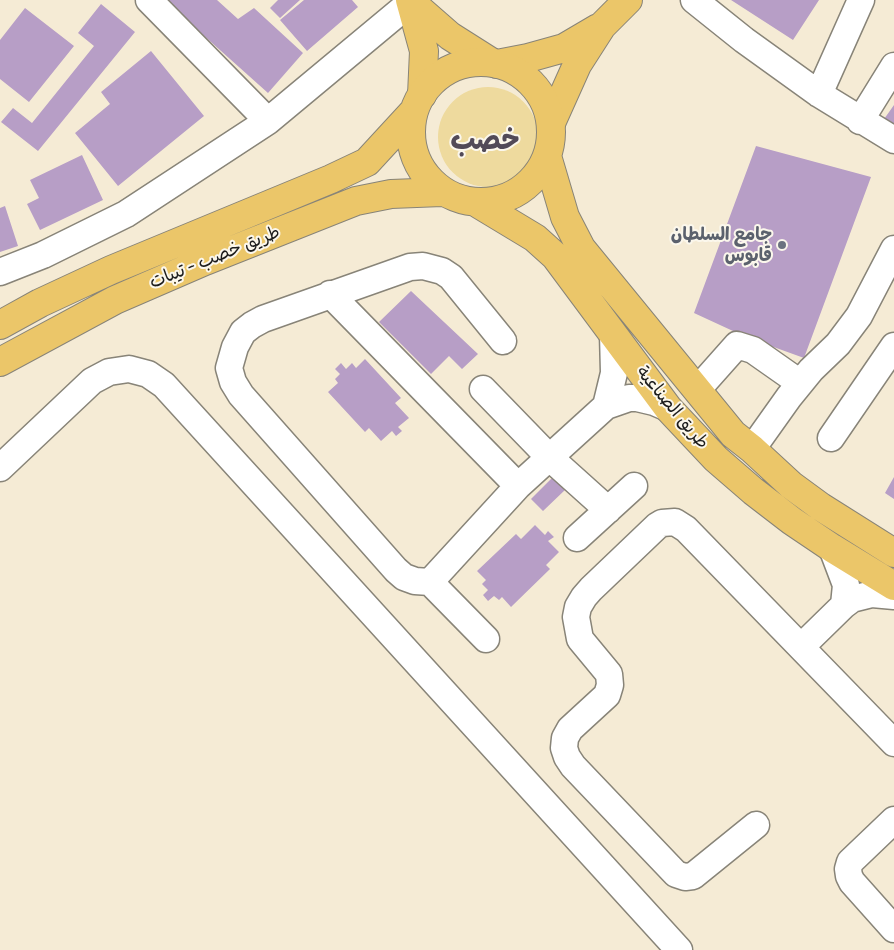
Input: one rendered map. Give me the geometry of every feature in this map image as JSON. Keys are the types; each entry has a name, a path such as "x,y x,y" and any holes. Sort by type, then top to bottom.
{"main road":[{"path":"551,123 577,65 602,26 628,0"},
{"path":"411,1 450,36 494,63 513,69 527,79 539,92 547,107 551,123 551,140 548,156 539,172 527,186 512,196 495,202 477,203 459,200 442,192 421,170 414,156 411,142 411,126 418,103 424,51 411,1"},
{"path":"418,103 432,82 444,72 459,65 474,62 494,63 528,58 564,48 602,26"},
{"name":"طريق خصب - تيبات","path":"0,325 40,303 110,270 331,179 366,162 418,103"},
{"name":"طريق الصناعية","path":"548,156 565,217 581,248 733,434 752,448 791,486 894,553"},
{"name":"طريق خصب - تيبات","path":"0,362 115,300 205,261 356,201 391,194 442,192"},
{"name":"طريق الصناعية","path":"477,203 535,238 556,256 668,408 723,466 792,521 894,586"}],"street":[{"path":"148,0 268,121"},
{"path":"694,0 738,48 819,94 860,121 894,140"},
{"path":"819,94 861,0"},
{"path":"0,272 43,255 126,214 268,121 411,1"},
{"path":"860,121 894,66"},
{"path":"752,448 800,383 838,344 859,316 894,249"},
{"path":"486,639 430,582 415,581 404,577 396,570 241,395 233,382 229,368 231,358 243,332 263,318 410,267 423,266 442,270 451,277 503,341"},
{"path":"330,294 518,486"},
{"path":"606,406 614,373 613,334"},
{"path":"697,390 736,345 753,350 800,383"},
{"path":"831,438 894,346"},
{"path":"0,468 92,381 109,372 129,369 148,374 164,385 679,950"},
{"path":"483,389 550,456 608,510"},
{"path":"430,582 518,486 606,406 629,398 637,398 668,408"},
{"path":"577,538 634,486"},
{"path":"756,825 694,876 685,877 676,874 572,766 567,758 564,748 565,738 570,729 607,695 610,685 609,674 580,639 576,618 578,607 591,589 656,526 669,521 675,522 686,529 894,743"},
{"path":"832,548 846,585 844,605"},
{"path":"802,647 844,605 862,596 872,594 894,596"},
{"path":"890,915 852,882 848,876 848,869 850,862 894,820"}],"sand":[{"path":"488,87 507,91 523,102 534,118 538,137 534,156 523,172 507,183 488,187 469,183 453,172 442,156 438,137 442,118 453,102 469,91"}],"building":[{"path":"164,0 217,0 238,19 254,8 303,53 268,93"},
{"path":"278,0 300,0 280,18 270,8"},
{"path":"304,0 352,0 358,7 307,51 280,20"},
{"path":"731,0 819,0 793,40"},
{"path":"101,4 135,32 38,151 1,122 13,108 32,123 94,46 78,33"},
{"path":"25,8 74,46 29,102 0,79 0,40"},
{"path":"151,51 204,116 118,186 75,133 110,104 101,92"},
{"path":"894,105 894,130 882,122"},
{"name":"جامع السلطان قابوس","path":"756,146 871,177 804,358 746,337 694,313"},
{"path":"82,155 103,200 40,230 27,204 39,198 30,180"},
{"path":"5,206 18,246 0,252 0,208"},
{"path":"411,291 478,354 462,369 449,356 431,374 379,322"},
{"path":"365,359 401,398 395,403 409,418 398,427 402,431 396,436 392,431 381,441 369,428 365,432 328,392 338,383 335,379 340,374 335,369 341,363 346,369 352,363 356,368"},
{"path":"553,477 565,490 543,511 531,499"},
{"path":"894,477 894,499 885,493"},
{"path":"535,525 545,535 548,531 554,537 548,541 559,552 546,565 550,569 511,607 502,597 499,600 494,596 488,601 483,595 488,590 482,584 486,580 477,571 516,534 521,539"}],"place":[{"name":"جامع السلطان قابوس","path":"782,245"}],"district":[{"name":"خصب","path":"485,142"}]}
